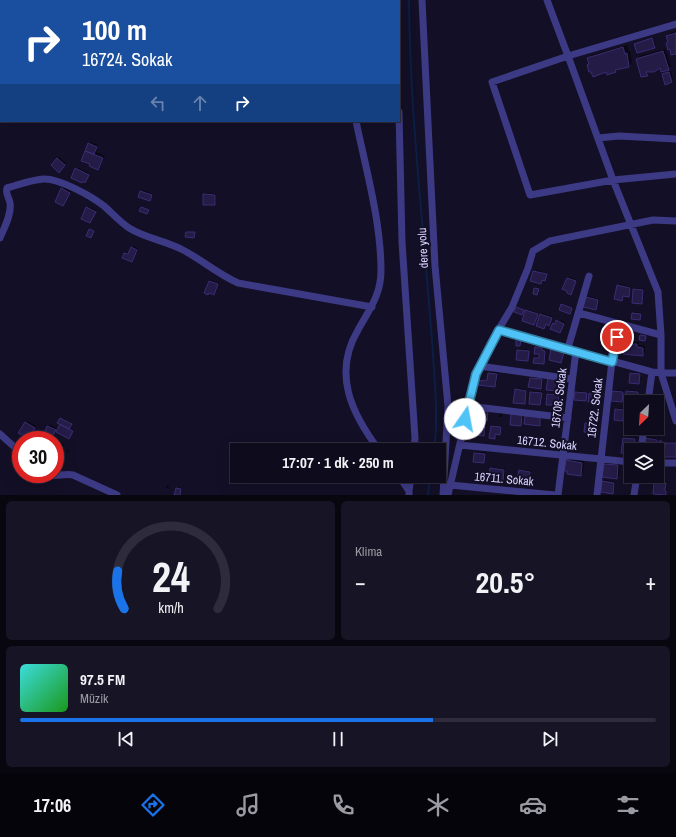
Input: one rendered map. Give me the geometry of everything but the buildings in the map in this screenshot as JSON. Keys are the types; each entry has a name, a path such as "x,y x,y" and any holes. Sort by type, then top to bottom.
{"street":[{"name":"dere yolu","path":"422,0 435,266 448,406 443,495"},
{"path":"547,0 613,180 658,292 662,373 676,421"},
{"path":"676,24 568,56 492,82 530,195 613,180 676,174"},
{"path":"356,122 374,210 381,272 372,307 353,340 347,361 346,373 347,386 357,417 375,443"},
{"path":"399,122 402,242 415,443"},
{"path":"598,138 619,136 676,139"},
{"path":"0,238 10,211 10,202 6,192 7,188 43,179 53,180 93,198 129,228 170,243 226,278 238,283 372,307"},
{"path":"448,495 473,384 479,366 512,307 533,251 550,241 653,220 676,221"},
{"path":"568,348 589,276"},
{"path":"579,313 661,335"},
{"name":"16722. Sokak","path":"597,495 612,362 619,324"},
{"path":"499,330 652,372 676,372"},
{"name":"16708. Sokak","path":"556,495 568,418 576,351"},
{"path":"479,366 572,379"},
{"path":"649,395 652,372"},
{"path":"468,406 568,418"},
{"path":"0,434 12,445"},
{"name":"16712. Sokak","path":"460,445 624,461"},
{"path":"664,463 676,463"},
{"path":"64,474 73,475 117,495"},
{"path":"403,483 409,493"},
{"path":"409,493 410,483"},
{"path":"634,495 636,483"},
{"name":"16711. Sokak","path":"450,486 556,495"}],"waterway":[{"path":"409,0 410,50 416,151 436,402 435,443"},
{"path":"428,495 429,483"}],"route":[{"path":"465,419 476,374 491,342 499,330 568,348 612,362 617,337"}]}
